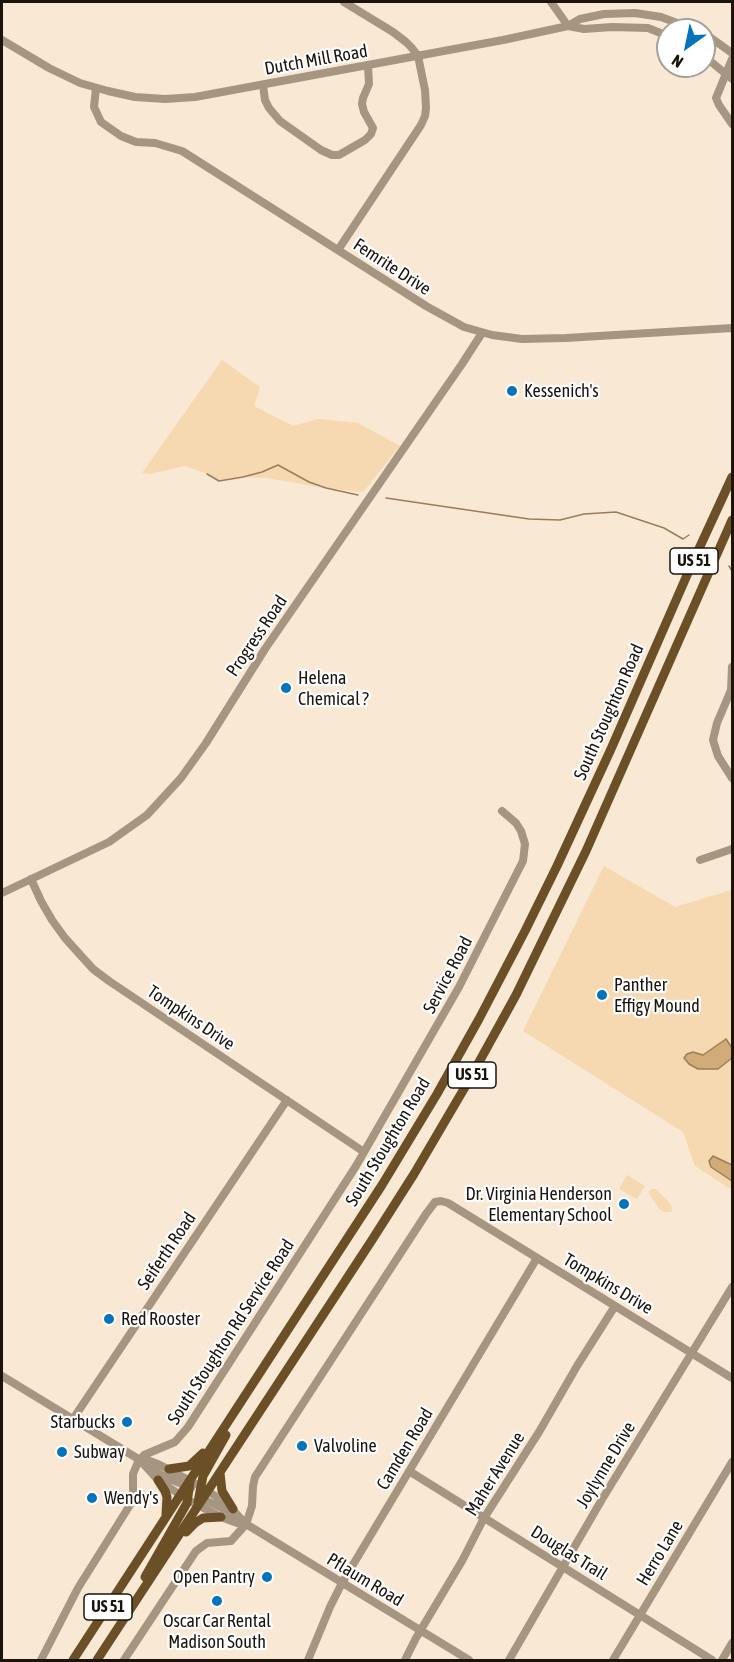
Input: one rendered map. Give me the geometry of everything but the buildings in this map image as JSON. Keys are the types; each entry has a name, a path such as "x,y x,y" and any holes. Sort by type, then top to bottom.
{"main road":[{"name":"South Stoughton Road","path":"97,1660 176,1538 211,1449 407,1146 479,1019 557,866 732,477"},
{"name":"South Stoughton Road","path":"73,1660 166,1517 220,1473 414,1174 468,1082 516,995 608,804 732,520"},
{"path":"133,1604 147,1572 219,1450 246,1396"},
{"path":"169,1469 189,1466 211,1449"},
{"path":"220,1473 222,1491 233,1509"},
{"path":"158,1480 167,1497 166,1517"},
{"path":"176,1538 199,1520 221,1517"}],"street":[{"path":"338,250 425,117 425,90 418,57 400,37 344,2"},
{"path":"551,2 568,26 584,29 648,28 656,31"},
{"path":"568,26 580,19 604,14 635,13 664,18"},
{"name":"Dutch Mill Road","path":"2,40 70,79 135,97 165,99 195,97 418,57 568,26"},
{"path":"716,42 732,53"},
{"path":"732,59 730,76 716,98 732,124"},
{"path":"716,65 730,76"},
{"path":"263,85 265,100 280,121 321,150 332,155 339,155 365,140 373,128 362,104 369,84 368,66"},
{"name":"Femrite Drive","path":"96,88 94,107 101,122 121,136 136,142 155,143 182,151 441,315 464,327 482,333 520,339 732,328"},
{"name":"Progress Road","path":"2,893 90,852 126,831 156,806 181,778 206,743 265,649 482,333"},
{"path":"732,667 731,690 717,723 713,740 718,756 732,778"},
{"name":"Service Road","path":"363,1152 449,1006 523,861 525,844 521,831 516,823 502,811"},
{"path":"700,860 732,849"},
{"name":"Tompkins Drive","path":"31,879 52,920 93,969 363,1152"},
{"name":"Seiferth Road","path":"73,1419 287,1100"},
{"name":"South Stoughton Rd Service Road","path":"140,1460 148,1453 173,1443 184,1433 350,1177 363,1152"},
{"name":"Tompkins Drive","path":"246,1524 252,1506 255,1477 433,1203 437,1201 448,1203 732,1378"},
{"name":"Camden Road","path":"308,1660 342,1583 537,1258"},
{"name":"Joylynne Drive","path":"509,1660 732,1287"},
{"name":"Maher Avenue","path":"405,1660 484,1518 615,1306"},
{"name":"Pflaum Road","path":"2,1376 140,1460 158,1480 233,1509 246,1524 469,1660"},
{"path":"41,1660 78,1588 130,1505 134,1474 140,1460 159,1474 232,1512 246,1524 231,1541 207,1543 196,1551 124,1660"},
{"name":"Pflaum Road","path":"140,1460 152,1461 169,1469 221,1517 246,1524"},
{"name":"Herro Lane","path":"613,1660 732,1462"},
{"name":"Douglas Trail","path":"409,1471 712,1660"},
{"path":"723,1660 732,1643"}],"shaded area":[{"path":"222,360 260,387 254,406 293,426 318,419 358,423 400,446 363,492 267,478 243,477 219,481 185,466 150,474 142,473"},
{"path":"604,866 675,907 732,890 732,1190 695,1166 683,1132 523,1031"},
{"path":"726,1039 732,1048 732,1058 718,1069 698,1069 684,1058 693,1052 703,1055"},
{"path":"713,1156 732,1165 732,1181 711,1167 709,1161"},
{"path":"627,1175 645,1186 637,1199 619,1189"},
{"path":"651,1189 656,1189 670,1203 671,1212 660,1210 650,1195"}],"waterway":[{"path":"207,474 219,481 262,472 278,465 309,482 358,495"},
{"path":"386,498 529,519 560,520 584,514 616,512 664,528 683,539 689,535"},
{"path":"729,566 732,571"}],"place":[{"name":"Kessenich's","path":"512,391"},
{"name":"Helena Chemical ?","path":"286,688"},
{"name":"Panther Effigy Mound","path":"602,995"},
{"name":"Dr. Virginia Henderson Elementary School","path":"624,1204"},
{"name":"Red Rooster","path":"109,1319"},
{"name":"Starbucks","path":"127,1422"},
{"name":"Valvoline","path":"302,1446"},
{"name":"Subway","path":"62,1452"},
{"name":"Wendy's","path":"92,1498"},
{"name":"Open Pantry","path":"267,1577"},
{"name":"Oscar Car Rental Madison South","path":"217,1601"}]}
